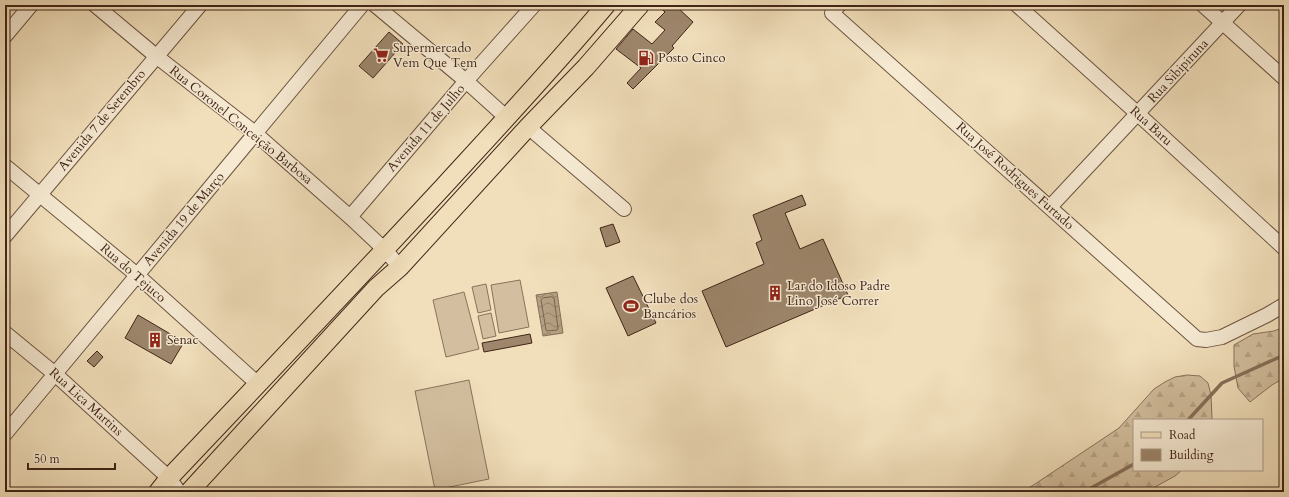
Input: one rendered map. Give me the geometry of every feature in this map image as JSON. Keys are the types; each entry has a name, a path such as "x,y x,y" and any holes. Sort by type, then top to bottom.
{"main road":[{"path":"158,492 169,478 385,250 507,118 568,51 606,5"},
{"path":"190,492 376,288 400,267 528,127 586,67 640,5"},
{"path":"568,51 586,67"}],"street":[{"path":"5,36 32,5"},
{"name":"Rua Coronel Conceição Barbosa","path":"95,5 156,56 256,134 350,217 385,250 400,267"},
{"name":"Avenida 7 de Setembro","path":"5,236 200,5"},
{"name":"Avenida 19 de Março","path":"5,434 362,5"},
{"path":"375,5 466,81 507,118"},
{"name":"Avenida 11 de Julho","path":"350,217 466,81 534,5"},
{"name":"Rua Baru","path":"1017,5 1284,248"},
{"path":"1203,5 1284,78"},
{"name":"Rua Sibipiruna","path":"1050,207 1239,5"},
{"name":"Rua José Rodrigues Furtado","path":"836,9 1050,207 1197,339 1206,340 1222,337 1284,305"},
{"path":"528,127 624,209"},
{"name":"Rua do Tejuco","path":"5,166 137,275 258,384"},
{"name":"Rua Lica Martins","path":"5,334 55,374 169,478 179,492"}],"green space":[{"path":"520,280 529,327 499,333 491,285"},
{"path":"486,284 491,310 478,313 472,287"},
{"path":"464,292 479,349 446,357 433,300"},
{"path":"491,313 496,336 483,339 478,316"},
{"path":"1284,327 1284,378 1272,385 1250,402 1238,388 1234,366 1234,345 1253,334 1274,331"},
{"path":"1187,375 1200,376 1208,383 1211,395 1212,418 1133,419 1133,471 1181,471 1175,476 1146,492 1020,492 1032,486 1119,428 1154,389 1175,377"},
{"path":"469,380 489,479 435,490 415,391"}],"water":[{"path":"557,292 563,333 543,336 536,295"}],"building":[{"path":"657,5 675,5 693,22 672,46 674,48 633,89 627,83 641,68 616,49 633,29 652,44 665,30 655,22 665,12"},
{"name":"Supermercado Vem Que Tem","path":"389,32 403,44 373,78 359,66"},
{"name":"Lar do Idoso Padre Lino José Correr","path":"802,195 806,205 785,213 800,249 823,239 848,295 726,347 702,291 764,264 756,243 762,240 753,215"},
{"path":"613,224 620,242 606,247 600,228"},
{"name":"Clube dos Bancários","path":"633,276 656,323 628,336 606,288"},
{"name":"Senac","path":"138,315 184,342 171,364 125,338"},
{"path":"530,334 532,343 484,352 482,343"},
{"path":"97,351 103,357 94,367 87,361"}],"waterway":[{"path":"1189,419 1222,383 1284,355"},
{"path":"1084,492 1133,465"}],"place":[{"name":"Supermercado Vem Que Tem","path":"381,55"},
{"name":"Posto Cinco","path":"646,58"},
{"name":"Lar do Idoso Padre Lino José Correr","path":"775,293"},
{"name":"Clube dos Bancários","path":"631,306"},
{"name":"Senac","path":"155,340"}]}
